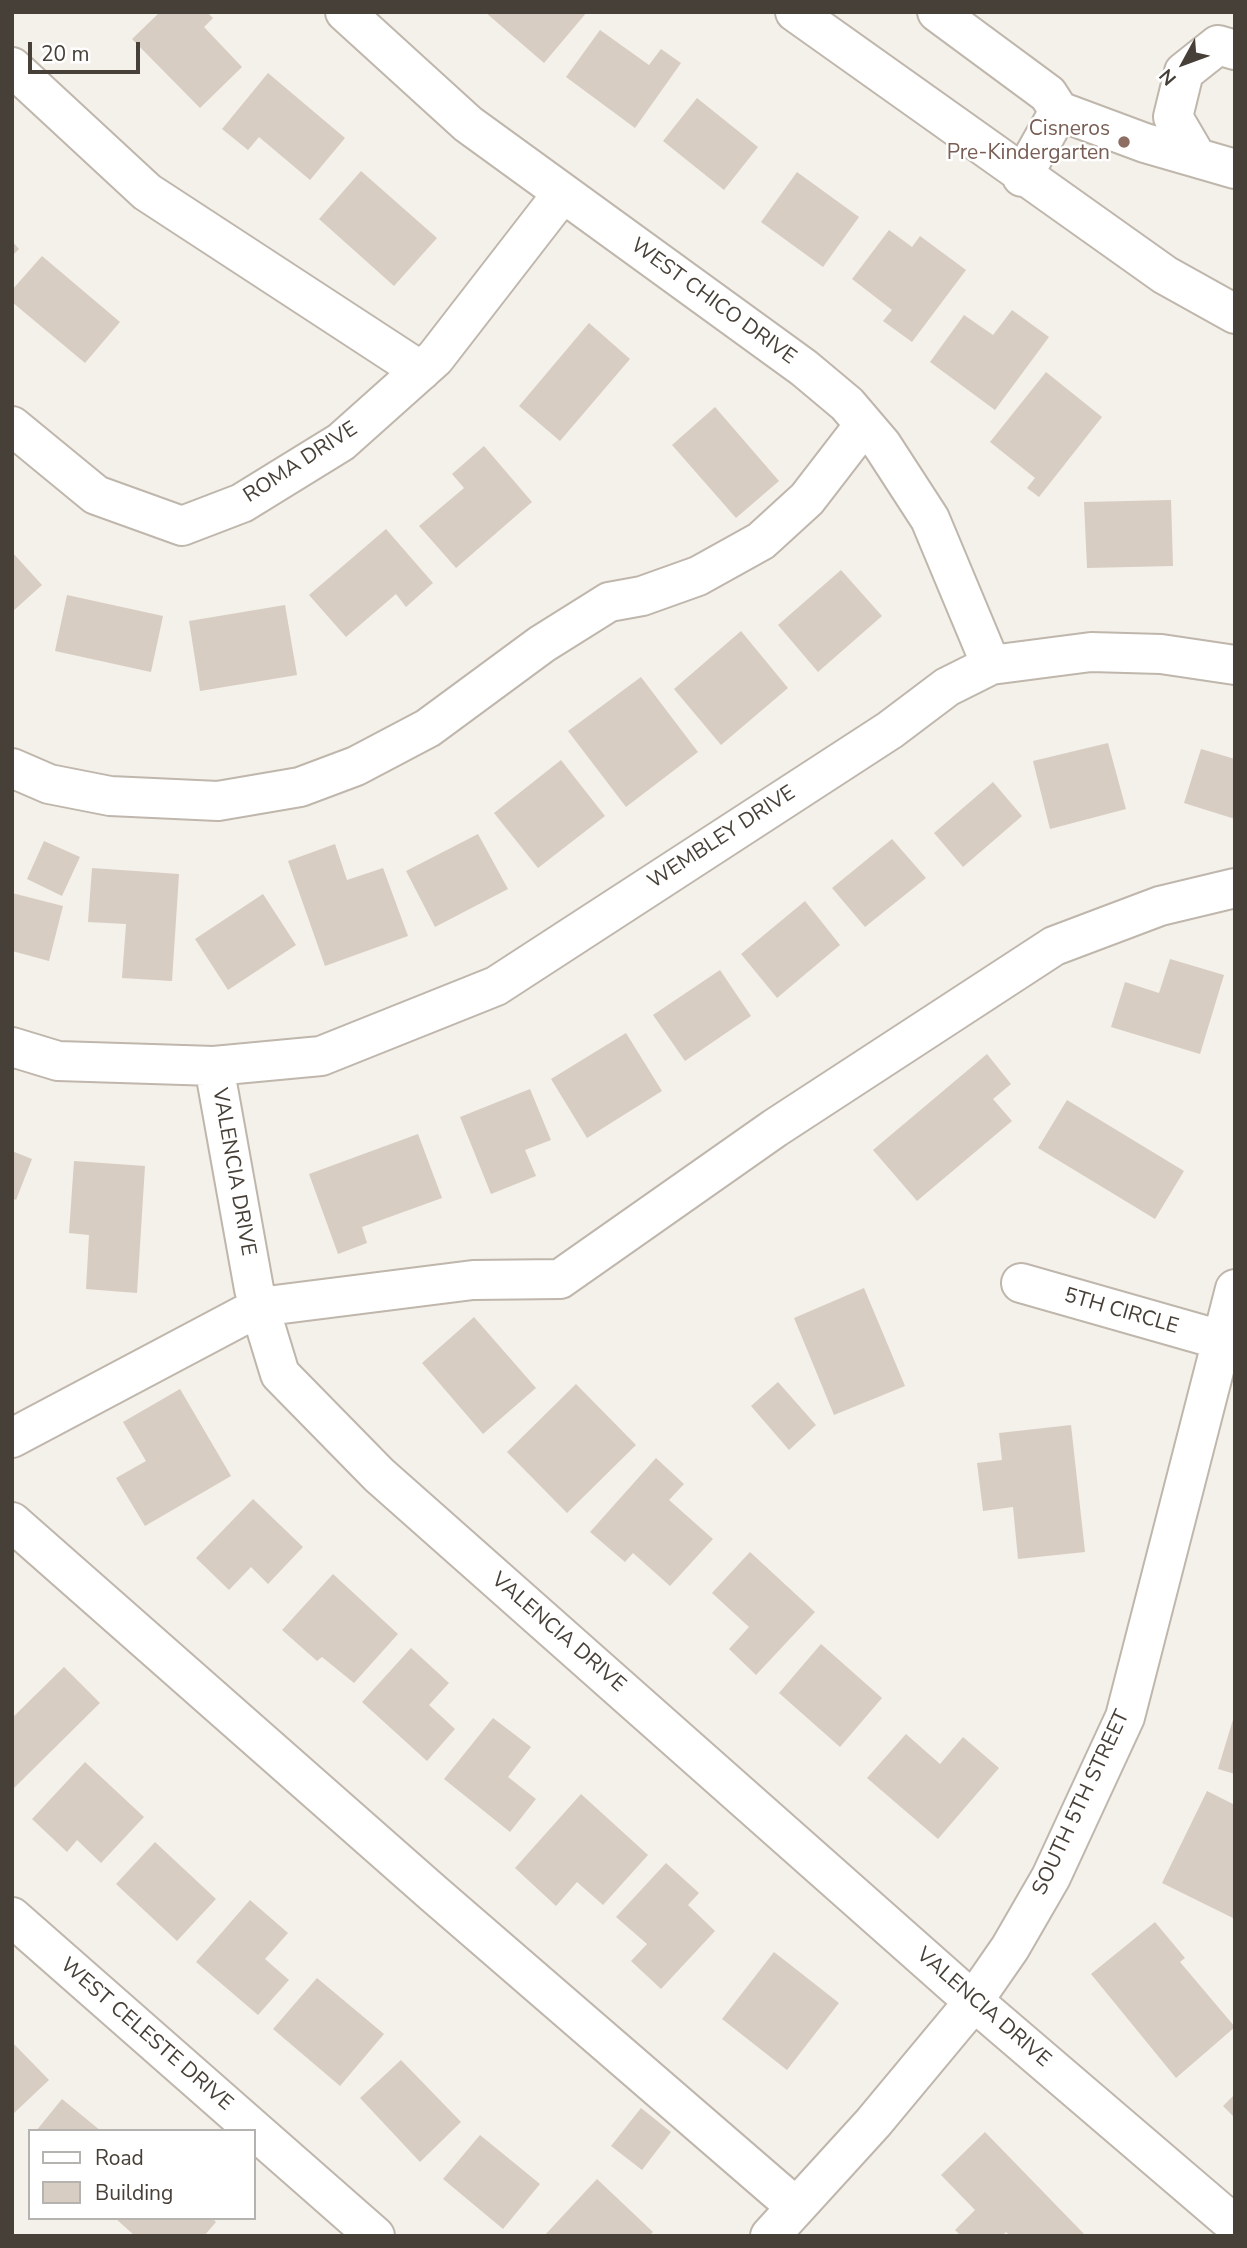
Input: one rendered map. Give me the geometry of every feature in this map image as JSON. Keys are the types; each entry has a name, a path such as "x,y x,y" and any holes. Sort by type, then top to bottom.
{"street":[{"name":"WEST CHICO DRIVE","path":"345,12 468,124 804,368 847,404 882,445 930,519 991,665"},
{"path":"795,12 1022,177 1165,275 1235,314"},
{"path":"937,12 1048,94 1059,111 1145,143 1235,169"},
{"path":"1198,158 1173,117 1184,72 1218,45 1235,50"},
{"path":"12,68 147,192 421,371"},
{"path":"1022,177 1059,111"},
{"name":"ROMA DRIVE","path":"12,426 96,495 182,526 242,503 341,442 435,358 562,194"},
{"path":"12,768 48,784 110,796 218,801 300,787 356,766 428,728 542,644 609,602 642,596 698,576 761,541 807,499 864,425"},
{"name":"WEMBLEY DRIVE","path":"214,1066 321,1056 496,986 890,730 947,687 991,665 1090,652 1161,654 1235,665"},
{"path":"12,1438 259,1307 474,1280 560,1279 775,1128 1054,946 1160,906 1235,888"},
{"name":"VALENCIA DRIVE","path":"12,1047 58,1061 214,1066 259,1307 280,1374 379,1475 974,2001 1235,2225"},
{"name":"5TH CIRCLE","path":"1021,1283 1221,1340"},
{"name":"SOUTH 5TH STREET","path":"770,2236 873,2123 974,2001 1010,1948 1051,1877 1125,1717 1235,1289"},
{"path":"12,1522 433,1893 796,2207"},
{"name":"WEST CELESTE DRIVE","path":"12,1917 253,2129"},
{"name":"WEST CELESTE DRIVE","path":"256,2132 374,2236"}],"building":[{"path":"160,12 207,12 213,18 204,27 242,67 200,108 132,39"},
{"path":"485,12 587,12 544,63"},
{"path":"600,30 649,65 661,49 681,63 635,128 566,77"},
{"path":"268,73 345,138 310,180 259,137 248,150 222,129"},
{"path":"697,98 758,147 724,190 663,141"},
{"path":"361,171 437,238 394,286 319,219"},
{"path":"797,172 859,217 823,267 761,222"},
{"path":"889,230 912,247 920,236 966,270 912,342 883,321 892,310 852,279"},
{"path":"12,241 19,249 12,256"},
{"path":"42,256 120,322 85,363 12,302 12,290"},
{"path":"1012,310 1049,337 995,410 930,362 964,315 993,335"},
{"path":"589,323 630,359 560,441 519,406"},
{"path":"1046,372 1102,417 1039,497 1027,488 1035,478 990,442"},
{"path":"715,407 779,481 736,518 672,445"},
{"path":"484,446 532,502 456,568 419,526 464,488 452,474"},
{"path":"1171,500 1173,566 1087,568 1084,502"},
{"path":"386,529 433,583 406,607 396,594 346,637 309,595"},
{"path":"12,552 42,585 12,612"},
{"path":"841,570 882,616 818,672 778,625"},
{"path":"67,595 163,616 151,672 55,651"},
{"path":"285,605 297,675 200,691 189,621"},
{"path":"741,631 788,688 721,745 674,689"},
{"path":"641,677 698,752 626,807 568,731"},
{"path":"1108,743 1126,809 1050,829 1033,761"},
{"path":"1201,749 1235,759 1235,819 1184,803"},
{"path":"561,760 605,816 538,868 494,813"},
{"path":"993,782 1022,816 963,867 934,833"},
{"path":"478,834 508,889 435,927 406,871"},
{"path":"892,839 926,878 865,927 832,888"},
{"path":"44,841 80,857 62,896 27,879"},
{"path":"335,844 347,880 383,868 408,936 325,966 288,861"},
{"path":"92,868 179,874 172,981 122,978 126,924 88,922"},
{"path":"12,893 63,906 49,961 12,951"},
{"path":"263,894 296,945 228,990 195,939"},
{"path":"805,901 840,945 777,998 741,954"},
{"path":"1170,959 1224,975 1200,1054 1111,1027 1125,982 1159,993"},
{"path":"720,970 751,1016 685,1061 653,1015"},
{"path":"626,1033 662,1091 587,1138 551,1079"},
{"path":"987,1054 1011,1084 993,1099 1012,1121 917,1201 873,1150"},
{"path":"530,1089 551,1140 525,1150 536,1176 491,1194 460,1117"},
{"path":"1067,1100 1184,1171 1155,1219 1038,1148"},
{"path":"418,1134 442,1198 362,1227 367,1243 338,1254 309,1174"},
{"path":"12,1151 32,1159 16,1200 12,1198"},
{"path":"74,1161 145,1166 137,1293 86,1289 89,1235 69,1233"},
{"path":"864,1288 905,1386 834,1415 794,1318"},
{"path":"474,1317 536,1388 483,1434 422,1363"},
{"path":"778,1382 816,1425 789,1450 751,1406"},
{"path":"576,1384 636,1445 567,1513 507,1452"},
{"path":"180,1389 231,1476 145,1526 116,1478 146,1461 123,1422"},
{"path":"1071,1425 1085,1552 1018,1559 1013,1507 983,1511 977,1463 1002,1460 999,1433"},
{"path":"656,1458 684,1484 669,1500 713,1539 670,1586 633,1553 625,1562 590,1532"},
{"path":"253,1499 303,1547 268,1584 251,1567 229,1590 196,1558"},
{"path":"750,1552 815,1612 756,1675 729,1649 749,1627 712,1593"},
{"path":"333,1574 398,1634 354,1683 322,1657 317,1661 282,1630"},
{"path":"821,1644 882,1698 840,1747 779,1693"},
{"path":"411,1648 449,1683 429,1705 455,1729 427,1761 362,1702"},
{"path":"64,1667 100,1703 12,1790 12,1718"},
{"path":"1235,1713 1235,1774 1218,1769"},
{"path":"493,1718 531,1747 508,1777 536,1799 510,1832 444,1779"},
{"path":"906,1734 940,1764 963,1737 999,1768 938,1839 867,1778"},
{"path":"85,1762 144,1817 101,1863 77,1840 67,1852 32,1819"},
{"path":"1207,1791 1235,1805 1235,1919 1162,1883"},
{"path":"581,1794 648,1855 603,1905 577,1882 556,1906 515,1868"},
{"path":"155,1842 216,1899 177,1941 116,1884"},
{"path":"666,1863 699,1893 688,1905 715,1931 661,1989 631,1961 647,1944 616,1917"},
{"path":"250,1900 288,1933 265,1959 289,1980 258,2015 196,1962"},
{"path":"1155,1922 1185,1958 1180,1962 1235,2027 1176,2078 1091,1974"},
{"path":"774,1952 839,2003 787,2070 722,2019"},
{"path":"317,1978 384,2034 340,2086 273,2029"},
{"path":"12,2042 49,2080 12,2115"},
{"path":"401,2060 461,2122 420,2162 360,2098"},
{"path":"1235,2094 1235,2118 1223,2106"},
{"path":"62,2099 99,2129 38,2129"},
{"path":"641,2108 671,2132 642,2170 611,2146"},
{"path":"985,2132 1086,2236 1010,2236 1006,2232 1002,2236 961,2236 955,2230 975,2210 941,2175"},
{"path":"480,2135 540,2184 503,2229 443,2179"},
{"path":"597,2179 653,2232 649,2236 544,2236"},
{"path":"117,2220 216,2222 204,2236 135,2236"}],"place":[{"name":"Cisneros Pre-Kindergarten","path":"1124,142"}]}
